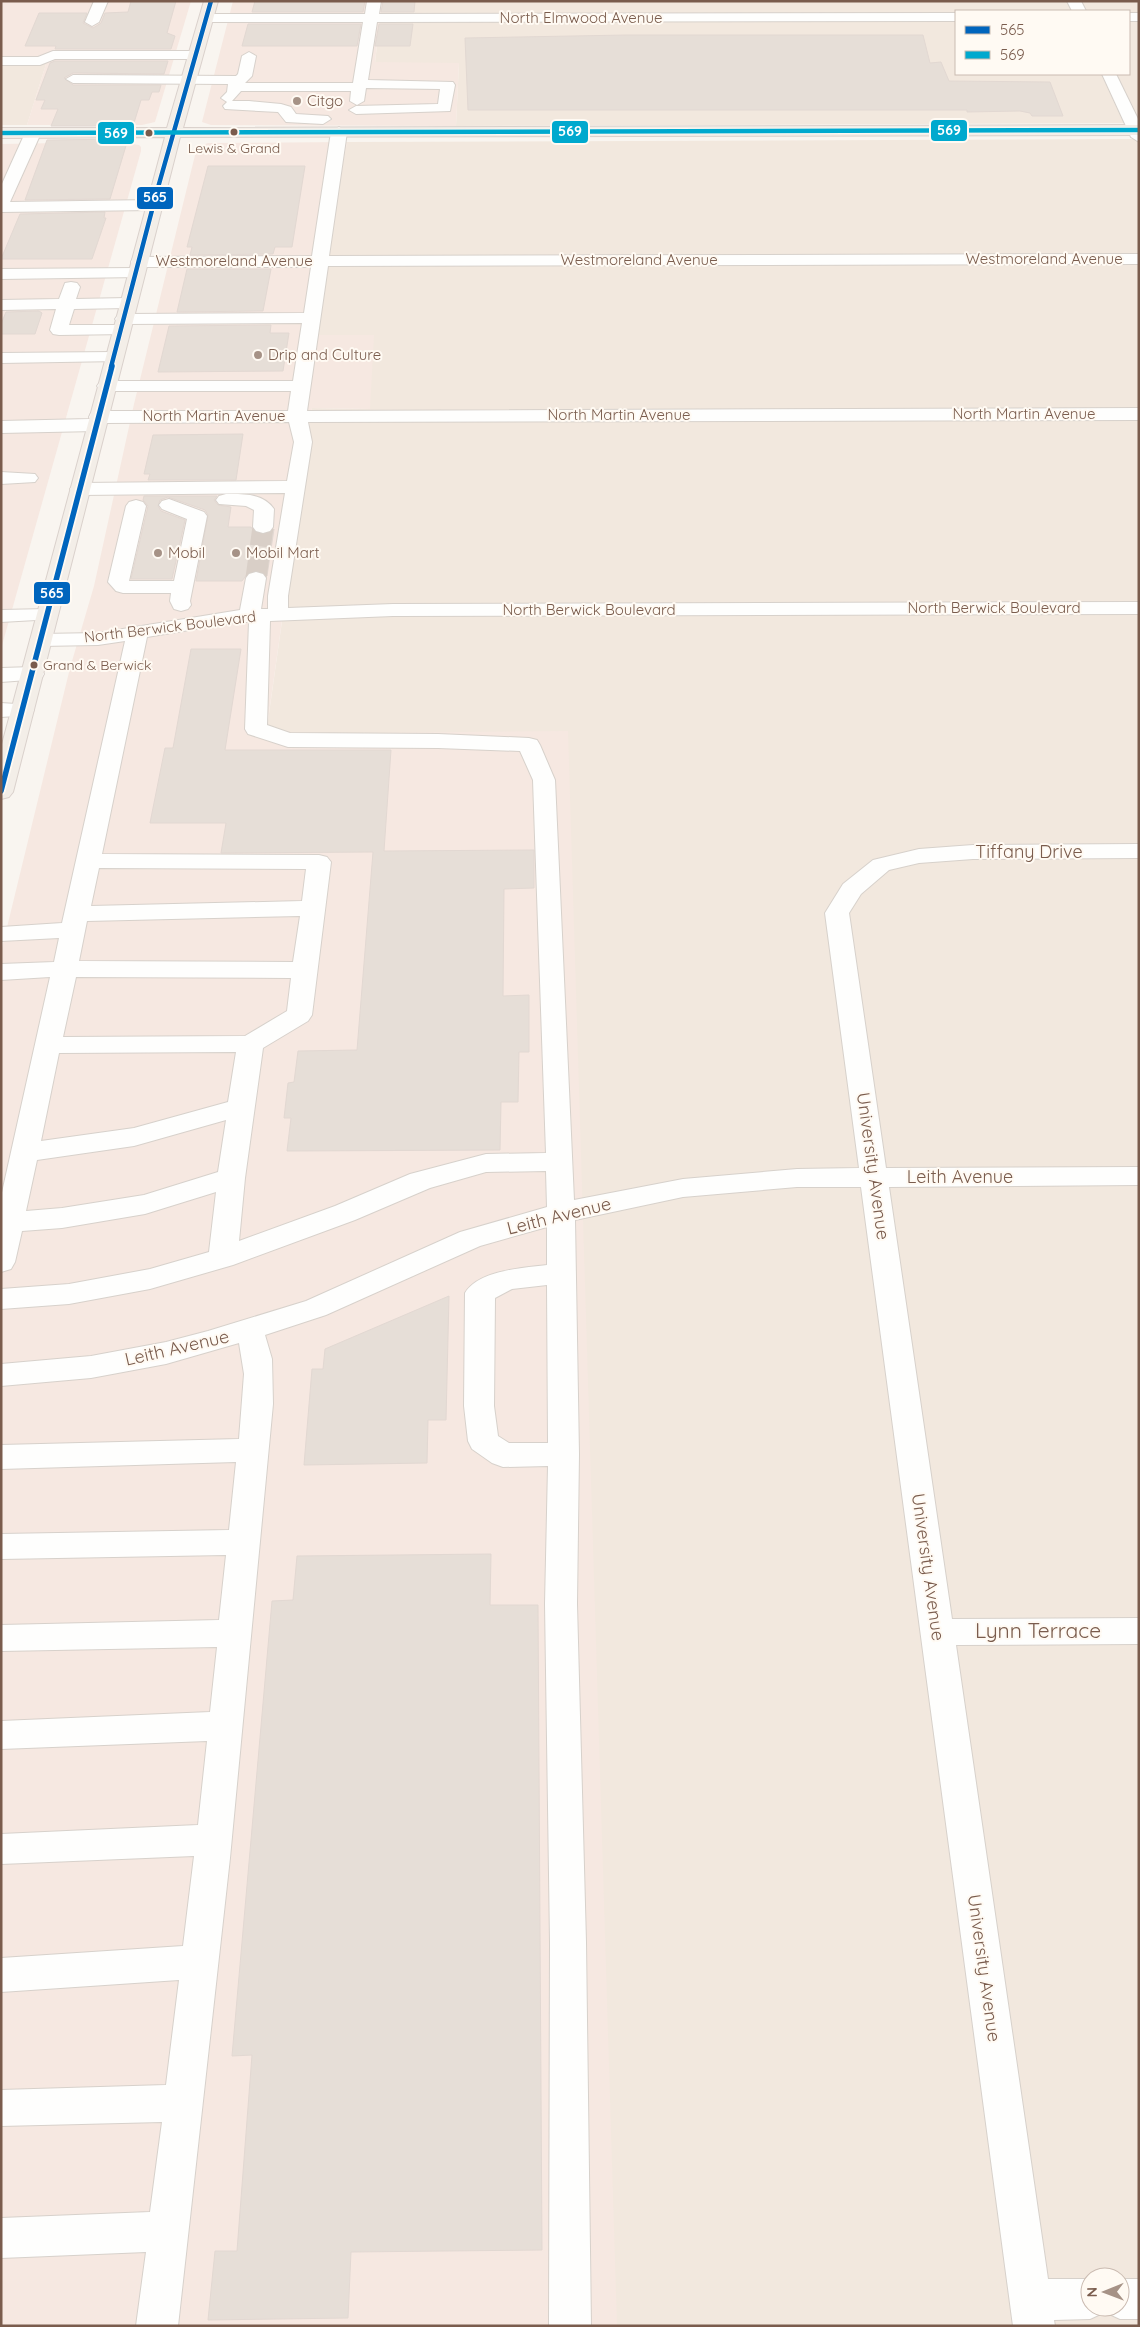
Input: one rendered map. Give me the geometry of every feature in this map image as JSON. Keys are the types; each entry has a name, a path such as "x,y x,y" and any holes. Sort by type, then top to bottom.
{"main road":[{"path":"1,792 12,710 33,674 155,198 211,1"},
{"path":"1,133 174,132 293,126 346,132 1138,132"}],"street":[{"path":"92,22 101,1"},
{"path":"341,18 344,1"},
{"path":"262,615 278,596 303,442 297,416 321,261 346,132 356,110 374,1"},
{"name":"North Elmwood Avenue","path":"207,18 955,17"},
{"path":"1,61 40,60 53,55 196,55"},
{"path":"249,56 245,76 233,97 227,119 293,126 323,119"},
{"path":"1110,75 1138,132"},
{"path":"73,79 190,78 233,97 360,86 448,85 444,108 356,110"},
{"path":"32,133 3,201 155,198"},
{"name":"Westmoreland Avenue","path":"1,274 75,274 137,268 321,261 1139,259"},
{"path":"75,274 59,330 124,317 312,318"},
{"path":"1,305 67,303 124,317"},
{"path":"1,358 114,357"},
{"path":"106,386 301,386"},
{"name":"North Martin Avenue","path":"1,427 97,421 297,416 1139,414"},
{"path":"1,478 28,478"},
{"path":"77,498 295,487"},
{"path":"77,498 136,506 169,506 202,500 252,500 264,509 263,527"},
{"path":"136,506 118,582 123,587 183,587"},
{"path":"169,506 197,516 180,601 188,623"},
{"path":"256,578 262,615 256,729 288,740 529,745 544,780 560,1162 560,1273 564,1454 561,1604 568,1942 570,2326"},
{"name":"North Berwick Boulevard","path":"41,640 98,639 188,623 262,615 392,610 1139,608"},
{"path":"1,616 47,615"},
{"path":"4,1241 138,632"},
{"path":"1,675 33,674"},
{"name":"Tiffany Drive","path":"920,856 973,852 1139,851"},
{"name":"University Avenue","path":"920,856 881,865 852,889 837,913 1032,2313"},
{"path":"48,1045 250,1044 299,1015 319,862 88,861"},
{"path":"1,934 74,922 313,908"},
{"path":"1,972 65,969 305,970"},
{"path":"223,1258 231,1178 250,1044"},
{"path":"24,1153 134,1137 242,1107"},
{"path":"1,1299 87,1291 150,1279 223,1258 345,1213 420,1181 486,1163 560,1162"},
{"name":"Leith Avenue","path":"1,1375 91,1367 166,1353 248,1330 316,1308 470,1239 560,1213 683,1188 796,1178 1139,1176"},
{"path":"4,1241 62,1218 145,1204 231,1178"},
{"path":"560,1273 506,1280 480,1292 479,1406 483,1442 502,1455 564,1454"},
{"path":"157,2326 226,1726 260,1374 256,1346 248,1330"},
{"path":"1,1457 253,1450"},
{"path":"1,1547 244,1542"},
{"name":"Lynn Terrace","path":"937,1632 1139,1631"},
{"path":"1,1638 234,1633"},
{"path":"1,1735 226,1726"},
{"path":"1,1849 213,1840"},
{"path":"1,1975 200,1962"},
{"path":"1,2108 182,2103"},
{"path":"1,2238 168,2231"},
{"path":"1032,2313 1080,2301"}],"shaded area":[{"path":"1,1 191,1 155,122 142,125 27,125 46,64 1,64"},
{"path":"233,1 382,1 375,62 459,63 456,126 211,125 202,122"},
{"path":"382,1 1139,1 1139,123 456,126 459,63 375,63"},
{"path":"1,64 46,64 27,125 1,125"},
{"path":"1139,139 1139,2326 615,2326 266,735 312,408 370,409 315,335 333,213 347,142"},
{"path":"120,142 139,145 141,151 1,649 1,144"},
{"path":"347,142 315,335 374,335 370,409 312,408 266,734 568,731 617,2326 1,2326 1,952 70,668 94,586 134,404 197,147 208,143"}],"building":[{"path":"131,1 176,1 167,33 175,36 171,49 55,49 56,46 25,46 39,13 87,13 83,23 93,28 101,23 105,13 128,12"},
{"path":"255,1 365,1 363,12 252,12"},
{"path":"383,1 415,1 414,12 381,12"},
{"path":"248,24 361,24 357,46 242,46"},
{"path":"379,24 413,24 410,46 375,46"},
{"path":"626,35 923,35 930,63 941,62 949,81 1050,82 1063,116 1032,116 1030,113 1020,111 967,112 967,110 468,110 465,38"},
{"path":"55,61 168,61 164,74 73,73 64,78 73,85 161,85 159,92 152,92 149,100 141,100 133,126 51,126 58,109 41,109 45,100 36,100 50,63"},
{"path":"128,139 110,199 25,200 47,140"},
{"path":"208,166 305,166 292,247 275,247 273,254 190,255 192,247 187,247"},
{"path":"105,212 104,218 106,218 92,259 1,259 20,214"},
{"path":"187,269 271,269 263,311 177,312"},
{"path":"39,311 42,313 35,334 1,334 1,324 6,312"},
{"path":"271,325 270,333 289,333 283,371 158,372 169,326"},
{"path":"243,434 236,480 148,480 150,474 144,474 153,435"},
{"path":"144,496 217,496 214,500 218,505 231,507 228,527 251,527 254,532 262,535 271,533 274,529 267,576 264,572 255,570 248,573 242,581 196,581 208,515 205,510 168,497 160,500 158,506 161,511 185,520 172,579 131,579 148,506 143,500"},
{"path":"191,649 241,649 225,750 391,750 384,851 534,850 534,888 504,889 503,996 529,995 529,1052 519,1052 518,1102 501,1102 500,1150 287,1151 291,1118 284,1118 288,1083 294,1082 298,1051 357,1050 373,852 221,853 226,823 150,823 165,748 173,748"},
{"path":"449,1296 446,1420 428,1420 427,1463 304,1465 312,1369 323,1369 325,1349"},
{"path":"491,1554 490,1605 538,1605 542,2250 351,2252 348,2318 208,2320 215,2251 237,2251 252,2055 232,2056 272,1601 293,1600 297,1556"}],"tunnel":[{"path":"256,578 263,527"}],"transit line":[{"name":"565","path":"1,791 157,191 211,1"},
{"name":"569","path":"1,133 1139,130"}],"place":[{"name":"Citgo","path":"297,101"},
{"name":"Lewis & Grand","path":"234,132"},
{"name":"Drip and Culture","path":"258,355"},
{"name":"Mobil","path":"158,553"},
{"name":"Mobil Mart","path":"236,553"},
{"name":"Grand & Berwick","path":"34,665"}]}
